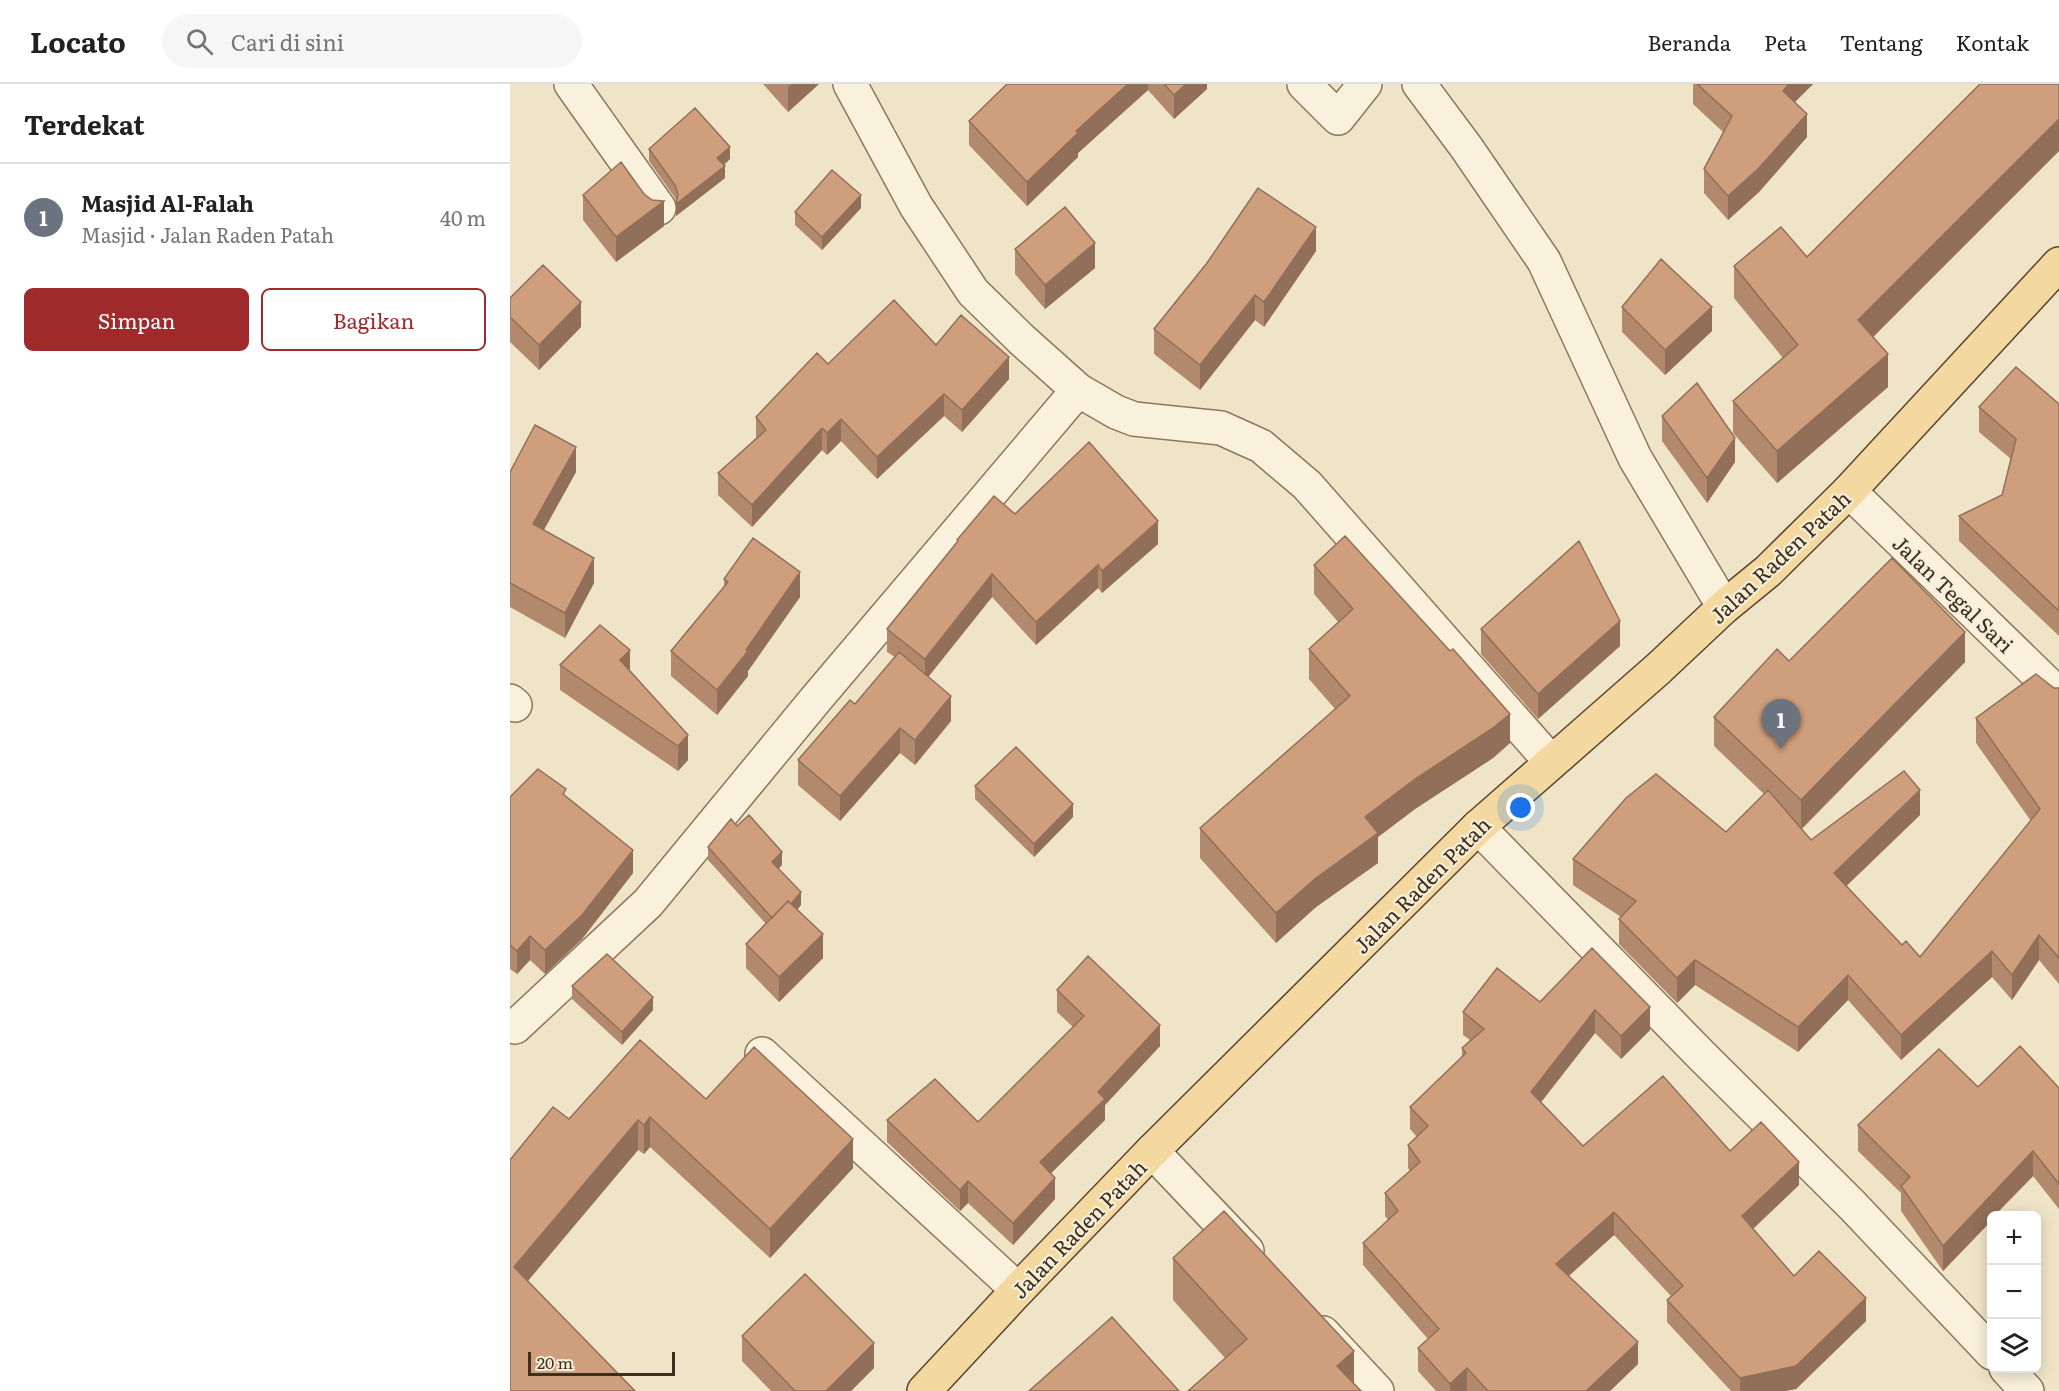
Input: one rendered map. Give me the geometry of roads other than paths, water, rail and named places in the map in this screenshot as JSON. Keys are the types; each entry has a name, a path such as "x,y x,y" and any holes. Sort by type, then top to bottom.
{"main road":[{"name":"Jalan Raden Patah","path":"924,1391 1017,1290 1152,1151 1488,837 1551,762 1658,669 1724,607 1768,571 1849,491 2059,264"}],"street":[{"path":"571,84 659,208"},
{"path":"850,84 916,206 973,292 1078,390 1116,412 1134,419 1221,428 1261,446 1307,484 1551,762"},
{"path":"1304,84 1338,118 1359,91"},
{"path":"1419,84 1466,147 1544,261 1635,458 1724,607"},
{"path":"515,1028 648,903 816,699 1078,390"},
{"name":"Jalan Tegal Sari","path":"1849,491 2059,695"},
{"path":"1488,837 1701,1055 1853,1206 1987,1348"},
{"path":"762,1054 1017,1290"},
{"path":"1152,1151 1263,1268"},
{"path":"1304,1312 1377,1391"},
{"path":"2011,1373 2027,1391"}],"place":[{"name":"Masjid Al-Falah","path":"1781,749"}]}
